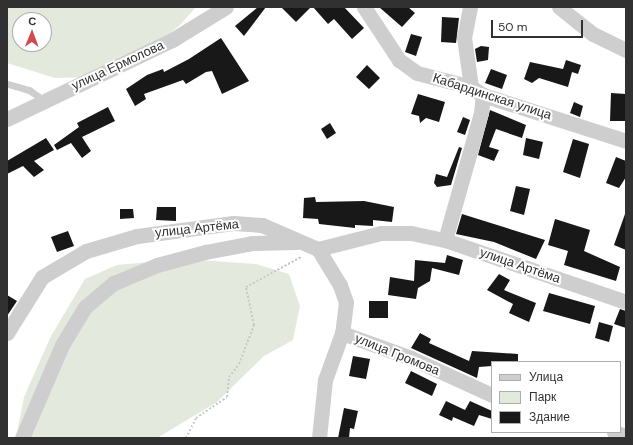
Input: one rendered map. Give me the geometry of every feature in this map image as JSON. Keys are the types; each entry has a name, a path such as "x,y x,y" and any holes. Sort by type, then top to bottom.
{"street":[{"name":"улица Ермолова","path":"7,119 172,40 226,7"},
{"name":"Кабардинская улица","path":"364,7 399,60 417,73 477,91 626,141"},
{"path":"445,240 481,113 464,37 470,7"},
{"path":"559,7 593,34 626,50"},
{"name":"улица Артёма","path":"7,334 42,276 86,251 137,236 233,223 262,225 317,249 381,233 411,232 445,240 626,302"},
{"path":"22,438 66,338 85,307 114,283 157,265 205,252 253,244 301,242"},
{"name":"улица Громова","path":"317,249 340,285 346,302 342,333 411,358 491,395"},
{"path":"319,438 325,380 342,333"}],"lane":[{"path":"8,84 29,90 45,101"}],"path":[{"path":"186,438 196,418 227,397 229,377 239,364 254,325 246,287 317,249"}],"green space":[{"path":"7,7 196,7 180,25 138,58 90,77 55,78 7,63"},
{"path":"184,259 256,264 289,274 300,306 293,340 264,356 217,402 157,438 16,438 24,397 51,336 85,279 117,265"}],"building":[{"path":"258,7 266,7 244,36 235,26"},
{"path":"281,7 311,7 296,22"},
{"path":"313,7 344,7 364,28 352,39 334,19 328,24"},
{"path":"379,7 408,7 415,13 402,27"},
{"path":"442,17 459,18 456,43 441,42"},
{"path":"411,34 422,37 416,56 405,52"},
{"path":"221,38 249,81 222,94 212,71 206,72 186,84 183,80 144,94 146,99 135,106 126,89 147,75 163,69 164,72 189,59"},
{"path":"481,46 489,47 488,60 477,62 475,49"},
{"path":"566,60 581,65 578,74 572,72 568,87 539,78 532,83 524,79 530,62 563,69"},
{"path":"367,65 380,78 369,89 356,77"},
{"path":"491,69 507,75 502,89 485,83"},
{"path":"611,93 626,94 626,121 610,121"},
{"path":"418,94 445,102 439,122 426,118 420,123 419,116 411,114"},
{"path":"574,102 583,106 580,117 570,113"},
{"path":"108,107 115,121 82,137 91,151 82,158 71,143 57,150 54,145 79,127 77,123"},
{"path":"490,110 526,125 522,138 496,129 489,147 499,150 494,161 478,155"},
{"path":"463,117 470,120 465,135 457,132"},
{"path":"330,123 336,133 327,139 321,129"},
{"path":"46,138 54,150 34,161 44,170 34,177 23,166 7,174 7,161"},
{"path":"526,138 543,142 539,159 523,155"},
{"path":"573,139 589,144 580,178 563,172"},
{"path":"459,147 462,148 451,185 437,187 434,183 436,174 447,177"},
{"path":"616,157 626,161 626,177 619,188 606,183"},
{"path":"516,186 530,189 524,215 510,211"},
{"path":"315,197 316,202 364,201 394,207 392,222 373,220 373,226 355,225 355,228 319,224 318,219 303,218 304,198"},
{"path":"157,207 176,207 176,221 156,220"},
{"path":"120,209 133,209 134,218 120,219"},
{"path":"462,214 545,240 536,259 494,242 456,234"},
{"path":"626,214 626,250 614,245"},
{"path":"555,219 590,230 584,251 620,267 616,281 564,265 568,251 548,245"},
{"path":"68,231 74,246 57,252 51,237"},
{"path":"447,255 463,260 459,275 432,268 430,281 418,288 416,299 388,295 390,277 414,281 415,260 445,263"},
{"path":"499,274 510,280 504,290 536,303 529,322 509,313 513,304 487,290"},
{"path":"549,293 595,306 590,324 543,311"},
{"path":"7,295 17,301 7,316"},
{"path":"369,301 388,301 388,318 369,318"},
{"path":"620,309 626,311 626,328 614,324"},
{"path":"599,322 613,326 609,342 595,338"},
{"path":"420,333 431,339 429,343 469,361 472,351 518,354 518,361 491,361 491,366 479,367 477,378 411,348"},
{"path":"353,356 370,359 366,379 349,376"},
{"path":"411,371 437,384 432,396 405,383"},
{"path":"446,401 465,410 470,401 491,411 491,419 479,415 474,426 453,417 452,421 439,415"},
{"path":"344,408 358,411 354,429 350,428 349,438 338,438"}]}
